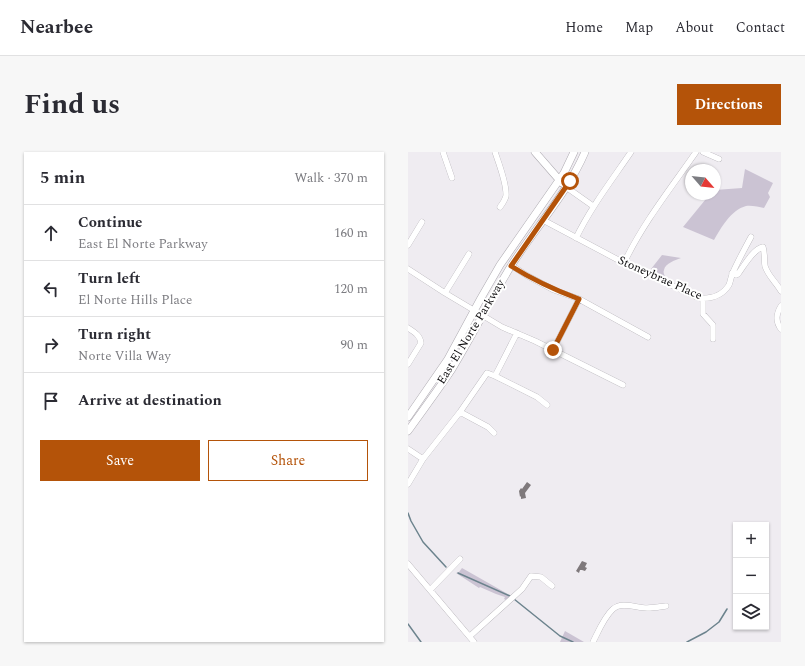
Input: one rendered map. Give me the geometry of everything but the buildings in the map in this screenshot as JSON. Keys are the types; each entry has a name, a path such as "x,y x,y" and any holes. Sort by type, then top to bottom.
{"main road":[{"path":"535,152 566,187"},
{"name":"East El Norte Parkway","path":"408,417 448,359 500,265 559,180 568,166 574,152"},
{"name":"East El Norte Parkway","path":"408,431 451,370 511,266 566,187 585,152"}],"street":[{"path":"443,152 452,178"},
{"path":"495,152 506,187 505,200 500,207"},
{"path":"576,238 593,206 631,152"},
{"path":"624,263 631,247 641,231 696,152"},
{"path":"703,152 719,159"},
{"path":"566,187 593,206"},
{"name":"Stoneybrae Place","path":"543,220 624,263 699,298 707,299 718,296 729,285 732,273 751,237"},
{"path":"408,245 422,222"},
{"path":"732,273 738,274 754,253 763,247 765,265 768,274 781,291"},
{"path":"445,293 470,254"},
{"path":"511,266 526,276 554,290 579,299 648,337"},
{"path":"408,269 502,327 535,341 623,385"},
{"path":"703,298 703,314 713,325 713,339"},
{"path":"553,350 579,299"},
{"path":"781,306 776,318 781,329"},
{"path":"408,328 417,334 421,339 421,343 408,364"},
{"path":"495,376 517,333"},
{"path":"408,484 423,459 460,412 487,373 537,397 547,405"},
{"path":"460,412 488,427 494,433"},
{"path":"408,449 423,459"},
{"path":"430,590 460,559"},
{"path":"408,564 474,642"},
{"path":"470,636 522,589 531,576 541,577 552,586"},
{"path":"593,642 607,617 619,606 625,605 646,608 666,606"}],"shaded area":[{"path":"745,169 773,183 768,193 770,197 764,208 746,206 736,211 727,220 714,240 683,227 705,200 721,200 721,190 742,188"},
{"path":"662,255 681,258 666,265 664,272 665,277 651,269"},
{"path":"462,568 513,597 506,600 504,599 505,597 480,587 479,588 456,573"},
{"path":"565,631 584,642 560,642"}],"waterway":[{"path":"408,513 423,542 446,567"},
{"path":"458,573 510,596"},
{"path":"514,599 560,636 573,642"},
{"path":"687,642 706,632 719,622 727,609"},
{"path":"408,624 421,642"}],"route":[{"path":"553,350 579,299 554,290 526,276 511,266 570,181"}]}
